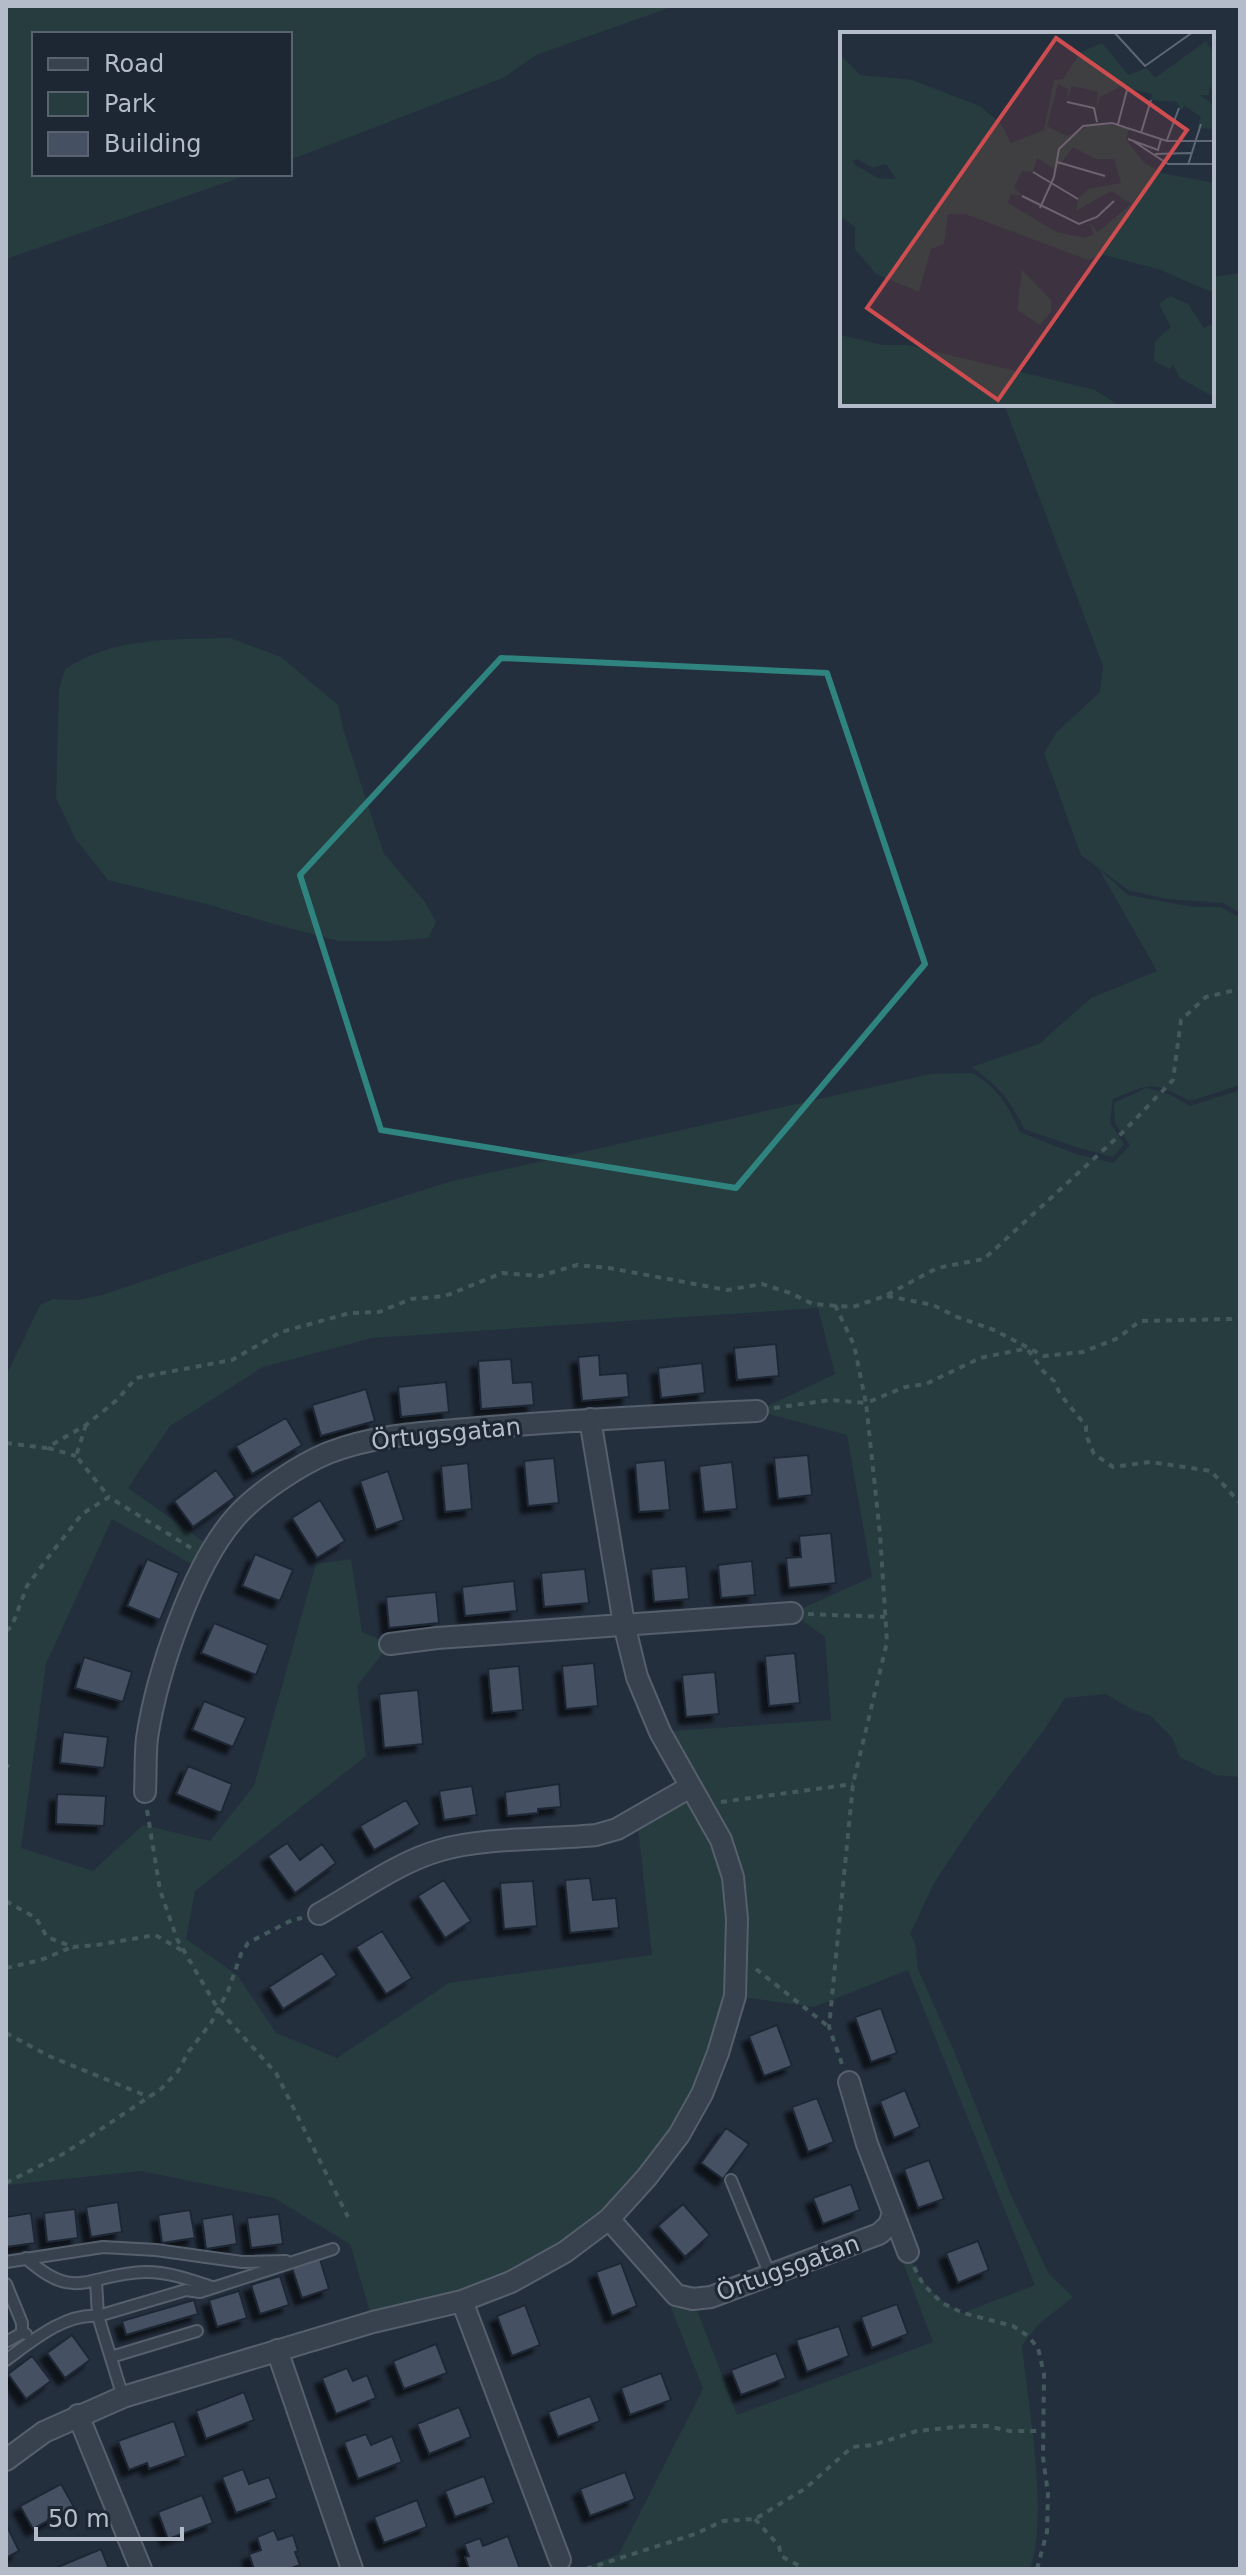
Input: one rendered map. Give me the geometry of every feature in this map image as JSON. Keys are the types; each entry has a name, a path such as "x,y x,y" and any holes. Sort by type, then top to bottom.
{"street":[{"name":"Örtugsgatan","path":"145,1792 147,1740 165,1659 184,1610 208,1559 234,1519 269,1487 326,1454 372,1439 590,1419 757,1411"},
{"path":"6,2460 44,2432 123,2397 373,2322 462,2301 525,2275 565,2252 609,2219 679,2135 702,2094 735,1996 737,1919 733,1877 721,1840 660,1732 637,1677 624,1624 590,1419"},
{"path":"390,1644 792,1613"},
{"path":"319,1914 409,1863 440,1850 462,1845 596,1835 695,1796"},
{"path":"849,2082 867,2144 908,2252"},
{"name":"Örtugsgatan","path":"609,2219 676,2295 693,2299 711,2297 879,2234 889,2225 893,2213"},
{"path":"462,2301 560,2560"},
{"path":"277,2350 352,2569"},
{"path":"78,2415 141,2569"}],"lane":[{"path":"731,2180 770,2275"},
{"path":"6,2262 116,2247 242,2262 291,2261"},
{"path":"6,2360 81,2314 98,2316 186,2290 200,2292 333,2249"},
{"path":"26,2258 40,2272 58,2281 74,2284 148,2272 185,2278 213,2288"},
{"path":"96,2280 98,2316 123,2397"},
{"path":"6,2284 22,2323 22,2333"},
{"path":"111,2357 197,2331"},
{"path":"6,2342 22,2333 39,2337"}],"path":[{"path":"46,1448 86,1425 117,1400 136,1378 232,1360 281,1332 350,1313 379,1312 411,1299 445,1296 502,1273 540,1276 577,1265 609,1268 727,1290 762,1284 813,1304 853,1307 885,1296 937,1268 984,1259 1122,1133 1173,1080 1181,1020 1206,997 1240,989"},
{"path":"885,1296 933,1305 994,1330 1044,1356 1083,1352 1118,1338 1140,1321 1240,1317"},
{"path":"835,1305 854,1345 866,1403 880,1534 887,1642 853,1784 829,2027 849,2082"},
{"path":"757,1411 830,1400 866,1403 905,1387 926,1384 980,1358 1026,1348"},
{"path":"1026,1348 1086,1426 1086,1435 1094,1454 1113,1467 1150,1462 1211,1471 1240,1503"},
{"path":"76,1456 86,1425"},
{"path":"6,1443 76,1456 109,1497 208,1559"},
{"path":"6,1631 12,1626 27,1586 50,1555 82,1514 109,1497"},
{"path":"792,1613 885,1617"},
{"path":"695,1796 853,1784"},
{"path":"145,1792 163,1902 177,1939 218,2009 276,2073 348,2217"},
{"path":"6,1901 36,1918 47,1937 73,1947"},
{"path":"6,2183 65,2153 149,2097 178,2071 211,2023 248,1943 292,1920 319,1914"},
{"path":"6,1968 41,1960 73,1947 155,1935 186,1953"},
{"path":"737,1954 829,2027"},
{"path":"6,2033 49,2056 149,2097"},
{"path":"908,2252 923,2284 942,2303 963,2313 1013,2326 1028,2336 1038,2348 1044,2374 1042,2431 1048,2494 1047,2532 1037,2569"},
{"path":"586,2569 695,2534 723,2521 755,2519 806,2488 852,2447 873,2445 917,2431 966,2426 1042,2431"},
{"path":"755,2519 779,2546 781,2556 805,2569"}],"highlighted area":[{"path":"501,658 827,673 925,964 736,1188 381,1130 300,875"}],"green space":[{"path":"6,6 674,6 536,55 503,78 292,159 292,32 32,32 32,176 244,176 6,259"},
{"path":"1240,273 1240,913 1223,903 1166,899 1128,890 1081,855 1044,753 1056,733 1100,692 1103,666 1005,406 1214,406 1214,277"},
{"path":"230,638 281,657 338,705 384,854 425,902 436,922 428,938 339,941 108,880 75,838 56,798 59,689 65,669 84,658 124,645"},
{"path":"1099,869 1128,895 1193,907 1221,907 1240,918 1240,1085 1190,1101 1152,1086 1113,1099 1110,1123 1124,1144 1113,1157 1024,1129 1002,1094 972,1067 1039,1044 1091,998 1157,971"},
{"path":"972,1073 1001,1098 1020,1132 1076,1154 1113,1163 1130,1145 1115,1123 1114,1103 1146,1088 1169,1094 1190,1106 1240,1090 1240,1777 1216,1775 1180,1757 1172,1738 1151,1716 1129,1708 1106,1694 1065,1698 934,1883 910,1934 915,1942 918,1969 1011,2195 1049,2274 1073,2297 1039,2324 1022,2345 1037,2490 1038,2519 1030,2569 581,2569 619,2554 703,2389 659,2277 693,2299 737,2415 933,2342 889,2225 893,2213 910,2259 925,2283 934,2294 963,2313 1035,2285 908,1970 814,2007 735,1996 718,2053 647,2177 511,2282 373,2322 350,2244 274,2198 141,2171 6,2185 6,1376 40,1305 53,1299 77,1300 102,1295 449,1182 931,1074","holes":["818,1308 835,1374 757,1411 847,1435 872,1577 792,1613 825,1637 831,1720 660,1732 690,1787 637,1818 652,1955 449,1983 337,2058 276,2033 237,1975 186,1939 195,1891 366,1756 357,1686 390,1644 362,1632 351,1559 316,1564 254,1786 210,1841 143,1825 93,1871 21,1848 46,1664 112,1519 202,1570 214,1549 128,1488 170,1426 263,1367 372,1338"]}],"building":[{"path":"776,1344 779,1376 737,1380 734,1348"},
{"path":"599,1355 600,1375 627,1373 629,1397 582,1401 578,1357"},
{"path":"511,1359 513,1383 532,1382 534,1405 481,1409 478,1361"},
{"path":"702,1363 705,1393 661,1398 658,1368"},
{"path":"446,1382 449,1412 401,1417 398,1387"},
{"path":"366,1389 375,1421 321,1436 312,1405"},
{"path":"286,1418 302,1445 252,1474 236,1446"},
{"path":"808,1455 812,1495 778,1499 774,1458"},
{"path":"554,1458 559,1503 528,1506 524,1461"},
{"path":"665,1460 670,1510 639,1512 635,1463"},
{"path":"732,1462 737,1509 704,1512 699,1466"},
{"path":"468,1463 472,1509 445,1512 441,1466"},
{"path":"216,1470 235,1497 193,1527 174,1501"},
{"path":"388,1471 404,1520 376,1530 360,1481"},
{"path":"320,1500 345,1541 317,1558 292,1518"},
{"path":"831,1533 836,1583 789,1588 786,1558 801,1557 799,1536"},
{"path":"255,1554 293,1570 280,1601 242,1586"},
{"path":"147,1559 179,1573 160,1620 127,1606"},
{"path":"752,1561 755,1595 721,1598 718,1565"},
{"path":"686,1566 689,1599 654,1602 651,1569"},
{"path":"585,1569 589,1603 544,1607 541,1573"},
{"path":"514,1581 517,1611 465,1616 462,1587"},
{"path":"436,1592 439,1623 389,1628 386,1597"},
{"path":"214,1623 268,1645 256,1675 201,1653"},
{"path":"795,1653 800,1703 769,1706 765,1656"},
{"path":"84,1657 132,1672 123,1702 75,1688"},
{"path":"594,1663 598,1706 566,1709 562,1666"},
{"path":"519,1666 523,1710 492,1713 488,1669"},
{"path":"715,1672 719,1714 686,1717 682,1675"},
{"path":"418,1690 423,1744 384,1748 379,1694"},
{"path":"204,1701 246,1718 233,1747 192,1730"},
{"path":"63,1732 108,1737 104,1768 60,1763"},
{"path":"188,1766 232,1784 221,1813 176,1794"},
{"path":"559,1784 561,1807 507,1816 505,1792"},
{"path":"472,1786 477,1815 444,1820 439,1791"},
{"path":"57,1794 106,1796 104,1826 56,1824"},
{"path":"406,1800 420,1824 374,1850 360,1826"},
{"path":"287,1843 300,1860 322,1844 336,1863 295,1893 268,1856"},
{"path":"590,1878 593,1900 616,1898 619,1928 570,1933 565,1880"},
{"path":"444,1880 471,1921 445,1938 418,1896"},
{"path":"533,1881 537,1926 504,1929 500,1883"},
{"path":"382,1931 412,1978 386,1994 356,1947"},
{"path":"322,1953 337,1975 283,2009 269,1987"},
{"path":"881,2008 897,2053 871,2062 855,2017"},
{"path":"777,2025 792,2066 764,2076 749,2036"},
{"path":"905,2090 920,2127 894,2138 880,2101"},
{"path":"817,2098 834,2142 808,2152 792,2107"},
{"path":"726,2128 749,2144 723,2179 701,2163"},
{"path":"929,2160 944,2199 918,2208 904,2169"},
{"path":"851,2184 860,2210 823,2224 813,2198"},
{"path":"118,2202 122,2232 91,2237 86,2207"},
{"path":"683,2204 710,2235 685,2257 658,2226"},
{"path":"75,2209 78,2238 47,2242 44,2213"},
{"path":"190,2210 195,2238 162,2243 158,2215"},
{"path":"31,2213 35,2243 6,2247 6,2217"},
{"path":"233,2214 237,2244 206,2249 202,2219"},
{"path":"279,2214 283,2244 251,2248 247,2218"},
{"path":"978,2241 989,2270 958,2283 946,2253"},
{"path":"320,2259 329,2289 302,2298 292,2268"},
{"path":"621,2263 637,2306 612,2316 596,2272"},
{"path":"280,2276 289,2305 260,2314 251,2285"},
{"path":"239,2291 247,2318 217,2327 209,2300"},
{"path":"194,2300 198,2314 126,2335 122,2321"},
{"path":"897,2304 908,2334 872,2348 861,2317"},
{"path":"525,2305 540,2345 512,2356 497,2316"},
{"path":"839,2326 849,2356 807,2372 796,2340"},
{"path":"72,2335 90,2360 65,2378 47,2353"},
{"path":"436,2344 447,2373 404,2389 393,2361"},
{"path":"776,2353 786,2378 741,2395 731,2370"},
{"path":"32,2356 51,2381 26,2399 8,2374"},
{"path":"347,2368 353,2381 367,2375 376,2398 336,2414 322,2378"},
{"path":"661,2373 671,2400 630,2415 621,2388"},
{"path":"244,2392 254,2420 206,2439 196,2411"},
{"path":"590,2396 600,2421 558,2437 548,2412"},
{"path":"459,2407 471,2437 429,2454 417,2424"},
{"path":"174,2421 186,2456 149,2469 147,2463 129,2470 118,2441"},
{"path":"366,2434 371,2445 392,2436 402,2462 358,2479 344,2442"},
{"path":"243,2469 249,2484 269,2477 277,2498 236,2513 222,2477"},
{"path":"625,2472 635,2499 590,2516 580,2489"},
{"path":"484,2476 494,2503 455,2517 445,2491"},
{"path":"61,2484 74,2507 33,2529 20,2506"},
{"path":"202,2495 213,2523 168,2539 158,2512"},
{"path":"417,2500 427,2527 384,2543 374,2517"},
{"path":"6,2529 19,2551 6,2558"},
{"path":"274,2530 278,2540 293,2535 300,2565 289,2569 254,2569 249,2554 261,2550 257,2537"},
{"path":"508,2536 520,2569 469,2569 465,2557 469,2556 464,2544 480,2538 483,2546"},
{"path":"101,2549 109,2569 58,2569 58,2567"}]}
